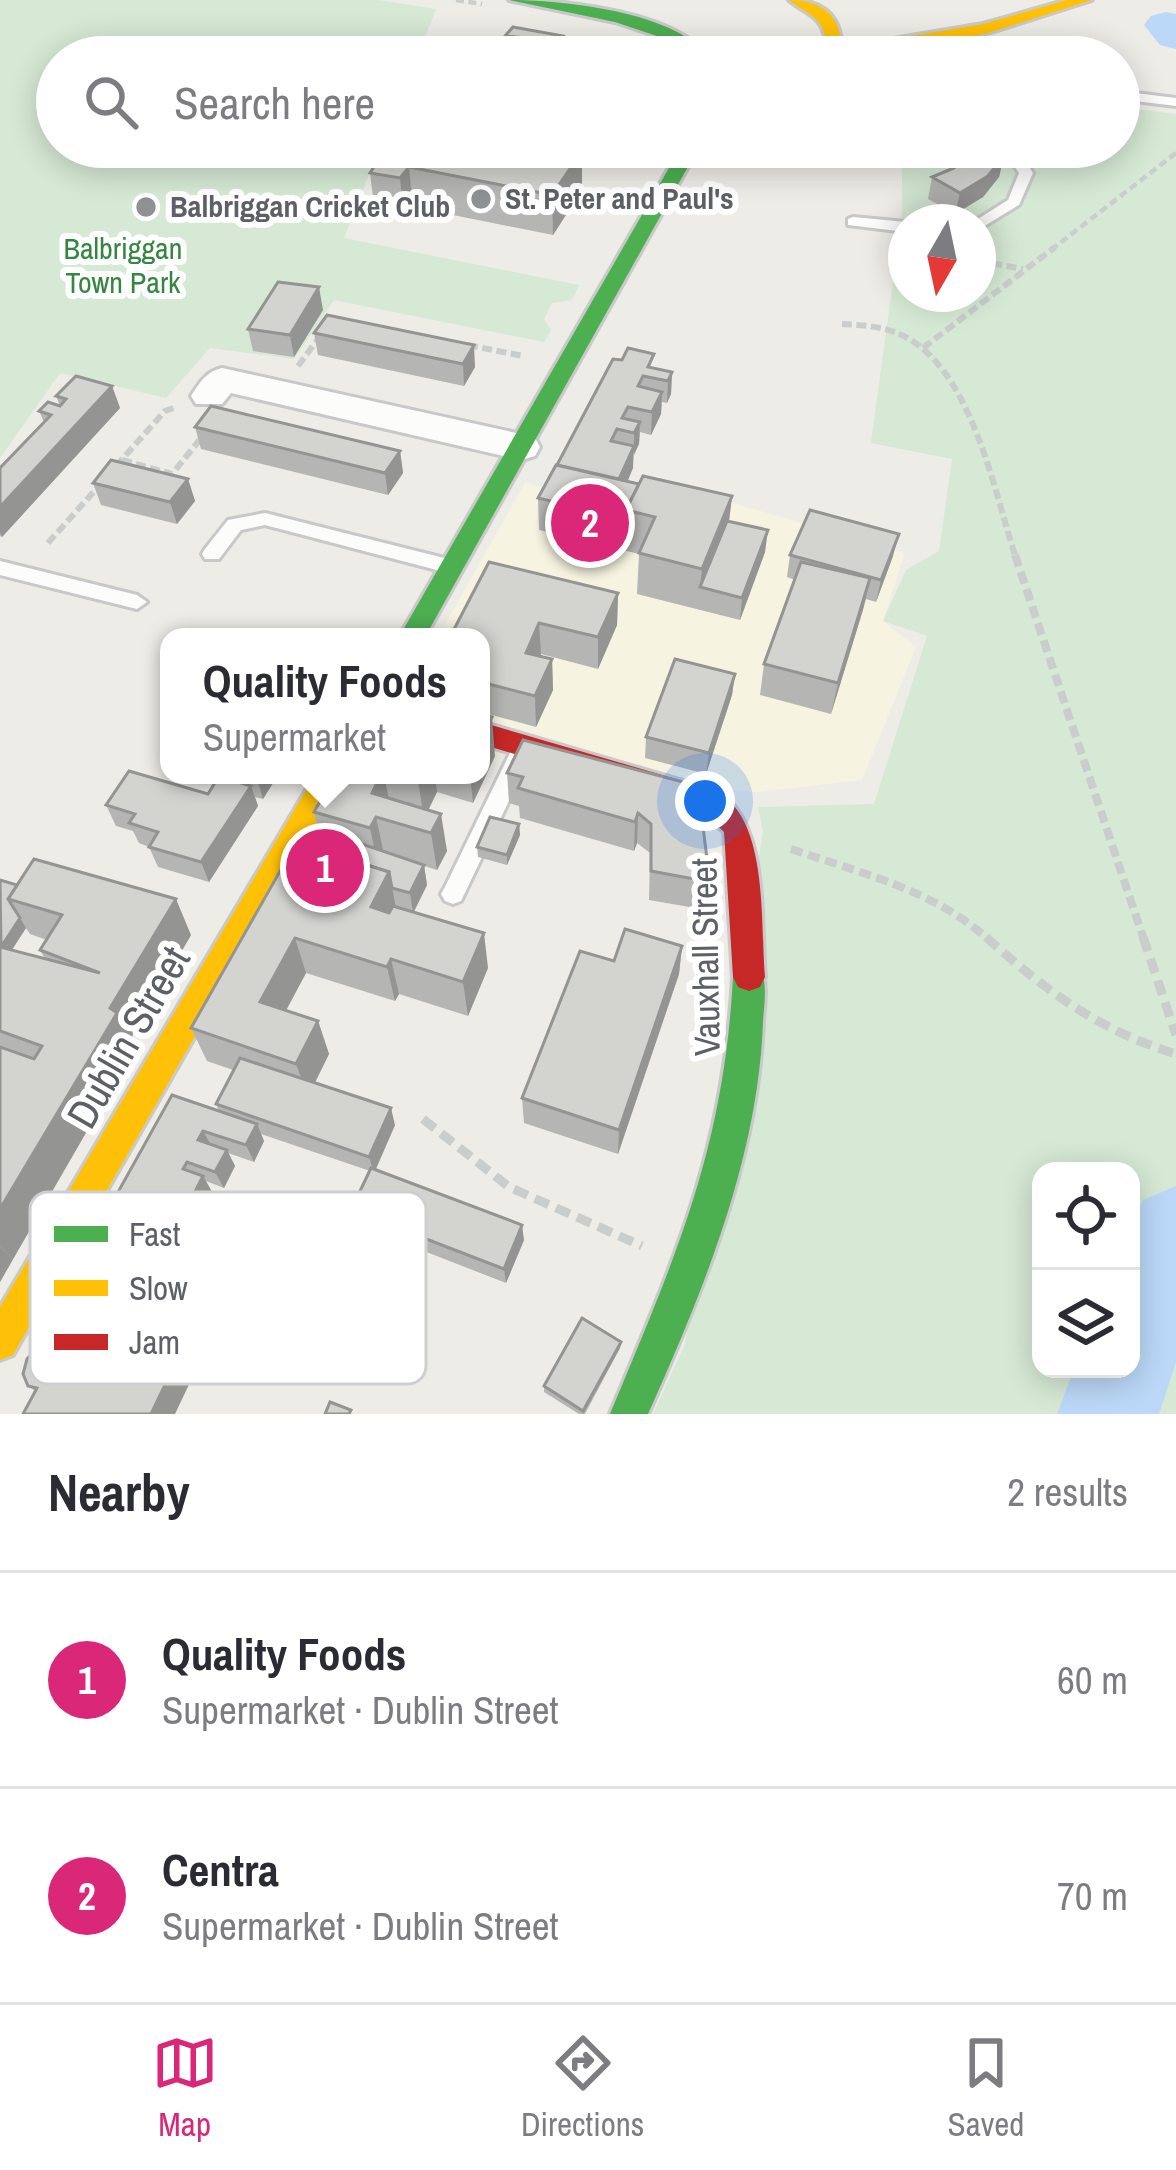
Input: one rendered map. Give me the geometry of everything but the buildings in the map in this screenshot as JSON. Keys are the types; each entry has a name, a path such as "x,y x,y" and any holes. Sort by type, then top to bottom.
{"street":[{"path":"518,0 586,11 671,36"},
{"path":"930,36 1047,15 1084,0"},
{"path":"810,6 920,36"},
{"path":"810,6 829,36"},
{"path":"586,11 681,8 676,28 680,36"},
{"path":"417,628 678,168"},
{"path":"209,396 222,379 521,447"},
{"name":"Vauxhall Street","path":"490,735 710,801 729,815 738,832 749,984 741,1097 729,1159 694,1266 628,1414"},
{"name":"Dublin Street","path":"87,1192 325,784"},
{"name":"Dublin Street","path":"0,1342 30,1290"}],"lane":[{"path":"1140,97 1176,101"},
{"path":"996,214 1014,202 1026,173 1023,168"},
{"path":"853,222 888,225"},
{"path":"212,554 235,525 265,519 452,568"},
{"path":"0,568 137,602"},
{"path":"453,894 525,745"}],"path":[{"path":"923,348 1176,153"},
{"path":"996,264 1024,269"},
{"path":"280,392 334,317"},
{"path":"842,324 887,326 923,348 960,392 1176,1035"},
{"path":"460,343 524,356"},
{"path":"49,543 165,411 209,396 217,419 172,474 122,460"},
{"path":"738,832 931,899 959,914 1026,974 1119,1036 1176,1054"},
{"path":"423,1119 478,1165 539,1204 694,1266"}],"shaded area":[{"path":"525,483 719,531 733,503 905,553 883,621 916,647 862,780 758,792 723,789 490,724 490,628 443,628"}],"green space":[{"name":"Balbriggan Town Park","path":"0,0 378,0 436,9 425,36 36,36 36,168 372,168 344,238 579,285 572,300 552,303 544,319 551,330 544,342 334,300 294,359 210,348 166,398 60,373 0,458"},
{"path":"1140,110 1176,114 1176,1414 653,1414 685,1344 763,831 758,807 874,804 927,636 883,621 906,570 939,551 952,459 871,443 889,312 996,312 996,204 902,204 902,168 1140,168"}],"waterway":[{"path":"1166,25 1176,36"},
{"path":"1140,1327 1176,1233"},
{"path":"1108,1414 1121,1378"}],"traffic: fast":[{"path":"517,0 618,18 672,36"},
{"path":"417,628 678,168"},
{"path":"629,1414 695,1256 728,1147 739,1091 749,977"}],"traffic: slow":[{"path":"797,0 822,15 833,36"},
{"path":"942,36 985,29 1084,0"},
{"path":"87,1192 325,784"},
{"path":"0,1342 30,1290"}],"traffic: jam":[{"path":"490,736 710,801 729,815 738,832 749,977"}],"place":[{"name":"St. Peter and Paul's","path":"481,199"},
{"name":"Balbriggan Cricket Club","path":"146,207"},
{"name":"Centra","path":"590,523"},
{"name":"Quality Foods","path":"325,868"}]}
